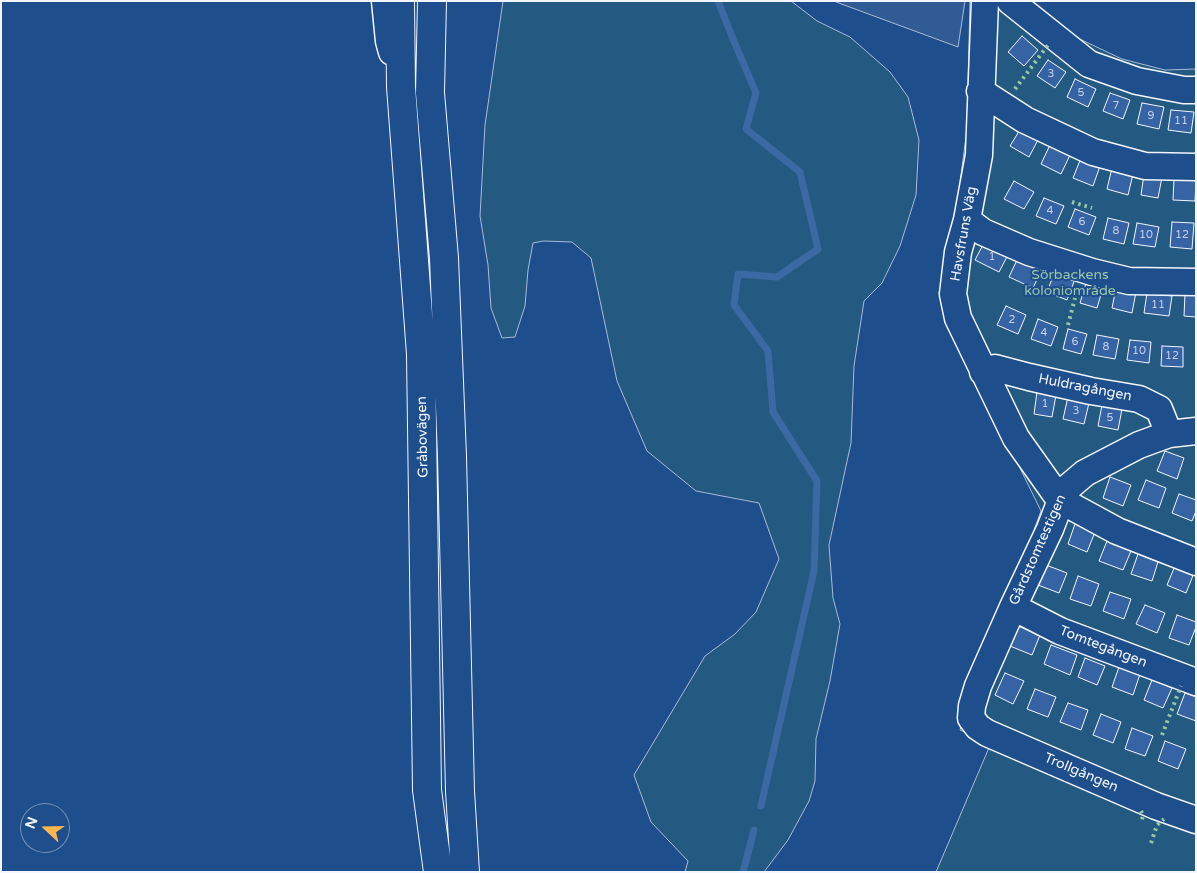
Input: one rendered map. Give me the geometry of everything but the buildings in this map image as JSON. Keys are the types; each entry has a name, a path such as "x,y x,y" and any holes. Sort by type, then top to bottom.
{"main road":[{"name":"Gråbovägen","path":"400,1 401,87 421,354 427,790 438,872"},
{"name":"Gråbovägen","path":"432,1 430,93 444,258 452,456 460,790 465,872"}],"street":[{"path":"385,1 389,41 401,87"},
{"name":"Havsfruns Väg","path":"985,1 978,154 967,220 958,252 953,294 958,318 1016,438 1060,500"},
{"path":"1010,1 1089,64 1137,81 1184,90 1196,90"},
{"path":"980,91 1025,120 1093,152 1144,166 1196,167"},
{"path":"967,220 983,232 1029,252 1092,272 1129,281 1196,282"},
{"name":"Huldragången","path":"983,372 995,368 1073,387 1139,399 1159,409 1169,434"},
{"name":"Gårdstomtestigen","path":"971,718 972,706 978,686 1012,607 1050,529 1065,490 1086,473 1139,445 1169,434 1196,431"},
{"path":"1060,500 1117,531 1196,562"},
{"name":"Tomtegången","path":"1012,607 1060,631 1196,682"},
{"name":"Trollgången","path":"971,718 978,727 987,733 1156,806 1196,820"}],"green space":[{"path":"503,1 791,1 817,21 850,37 890,72 908,97 919,140 916,195 900,246 882,283 864,301 854,366 851,443 829,545 833,598 840,624 830,681 816,739 815,781 809,801 788,840 764,872 685,872 688,861 651,822 634,775 705,656 735,634 756,612 779,559 759,503 696,491 647,451 617,381 591,258 572,242 543,241 533,243 528,270 525,306 515,337 502,338 491,308 488,265 480,216 485,125"},
{"name":"Sörbackens koloniområde","path":"970,1 1032,1 1067,33 1122,59 1165,70 1196,69 1196,872 936,872 991,743 960,730 1041,511 962,350 939,293 955,221 967,129"}],"shaded area":[{"path":"965,1 958,47 836,2"}],"waterway":[{"path":"718,1 756,93 746,129 800,172 818,249 777,277 738,274 734,305 768,351 773,412 817,481 814,571 761,806"},
{"path":"743,872 754,830"}],"hedge":[{"path":"1015,89 1048,45"},
{"path":"1072,202 1092,208"},
{"path":"1068,325 1075,298"},
{"path":"1162,735 1181,686"},
{"path":"1141,811 1143,815 1142,820"},
{"path":"1151,843 1157,825 1164,819"}]}
